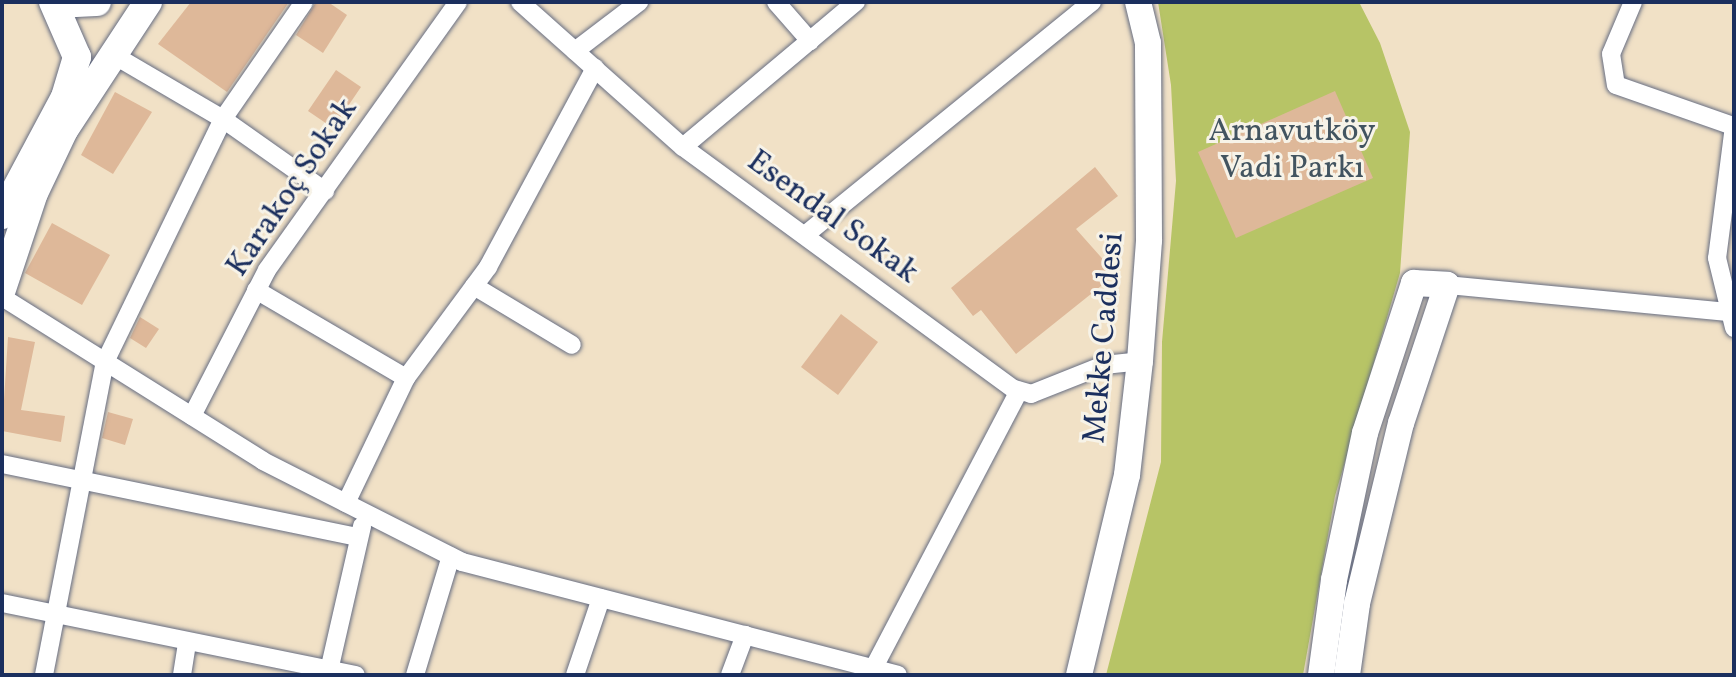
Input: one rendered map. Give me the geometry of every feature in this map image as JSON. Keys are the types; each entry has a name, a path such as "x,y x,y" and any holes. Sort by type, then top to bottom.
{"main road":[{"path":"2,215 65,97 77,57 54,3 97,2"},
{"path":"2,289 34,193 64,130 148,2"},
{"name":"Mekke Caddesi","path":"1079,675 1127,475 1140,361 1149,240 1148,43 1138,2"},
{"path":"1321,675 1334,580 1365,433 1414,283 1447,285 1401,423 1357,604 1347,675"}],"street":[{"path":"44,675 105,362 223,119 304,2"},
{"name":"Karakoç Sokak","path":"192,416 256,290 458,2"},
{"name":"Esendal Sokak","path":"520,2 683,147 1019,391"},
{"path":"575,51 639,2"},
{"path":"776,2 810,41"},
{"path":"683,147 856,2"},
{"path":"805,235 1092,2"},
{"path":"1447,285 1731,320 1725,255 1733,126 1616,85 1611,54 1633,2"},
{"path":"112,54 223,119 325,191"},
{"path":"346,503 406,378 474,286 595,68"},
{"path":"474,286 572,345"},
{"path":"256,290 406,378"},
{"path":"2,297 263,461 451,556 898,675"},
{"path":"873,669 1019,391 1031,394 1104,365 1140,361"},
{"path":"2,464 359,537"},
{"path":"328,672 365,513"},
{"path":"415,675 451,556"},
{"path":"575,675 601,598"},
{"path":"2,603 328,672 356,675"},
{"path":"730,675 745,635"},
{"path":"182,675 187,643"}],"green space":[{"name":"Arnavutköy Vadi Parkı","path":"1158,2 1359,2 1380,43 1410,132 1400,273 1335,496 1303,675 1106,675 1161,462 1162,342 1176,181 1171,85"}],"building":[{"path":"191,2 289,2 227,92 158,44"},
{"path":"316,2 328,2 347,15 323,53 296,35"},
{"path":"336,70 361,87 333,128 308,111"},
{"path":"1335,91 1373,178 1236,238 1198,152"},
{"path":"115,92 152,112 113,174 81,155"},
{"path":"1095,167 1118,196 1076,229 1116,274 1016,354 981,310 973,316 951,288"},
{"path":"52,223 110,255 82,305 25,273"},
{"path":"841,314 878,342 838,395 801,367"},
{"path":"140,317 159,329 146,348 130,338"},
{"path":"8,337 35,342 21,410 65,416 61,442 2,431"},
{"path":"108,412 133,419 125,445 102,438"}]}
